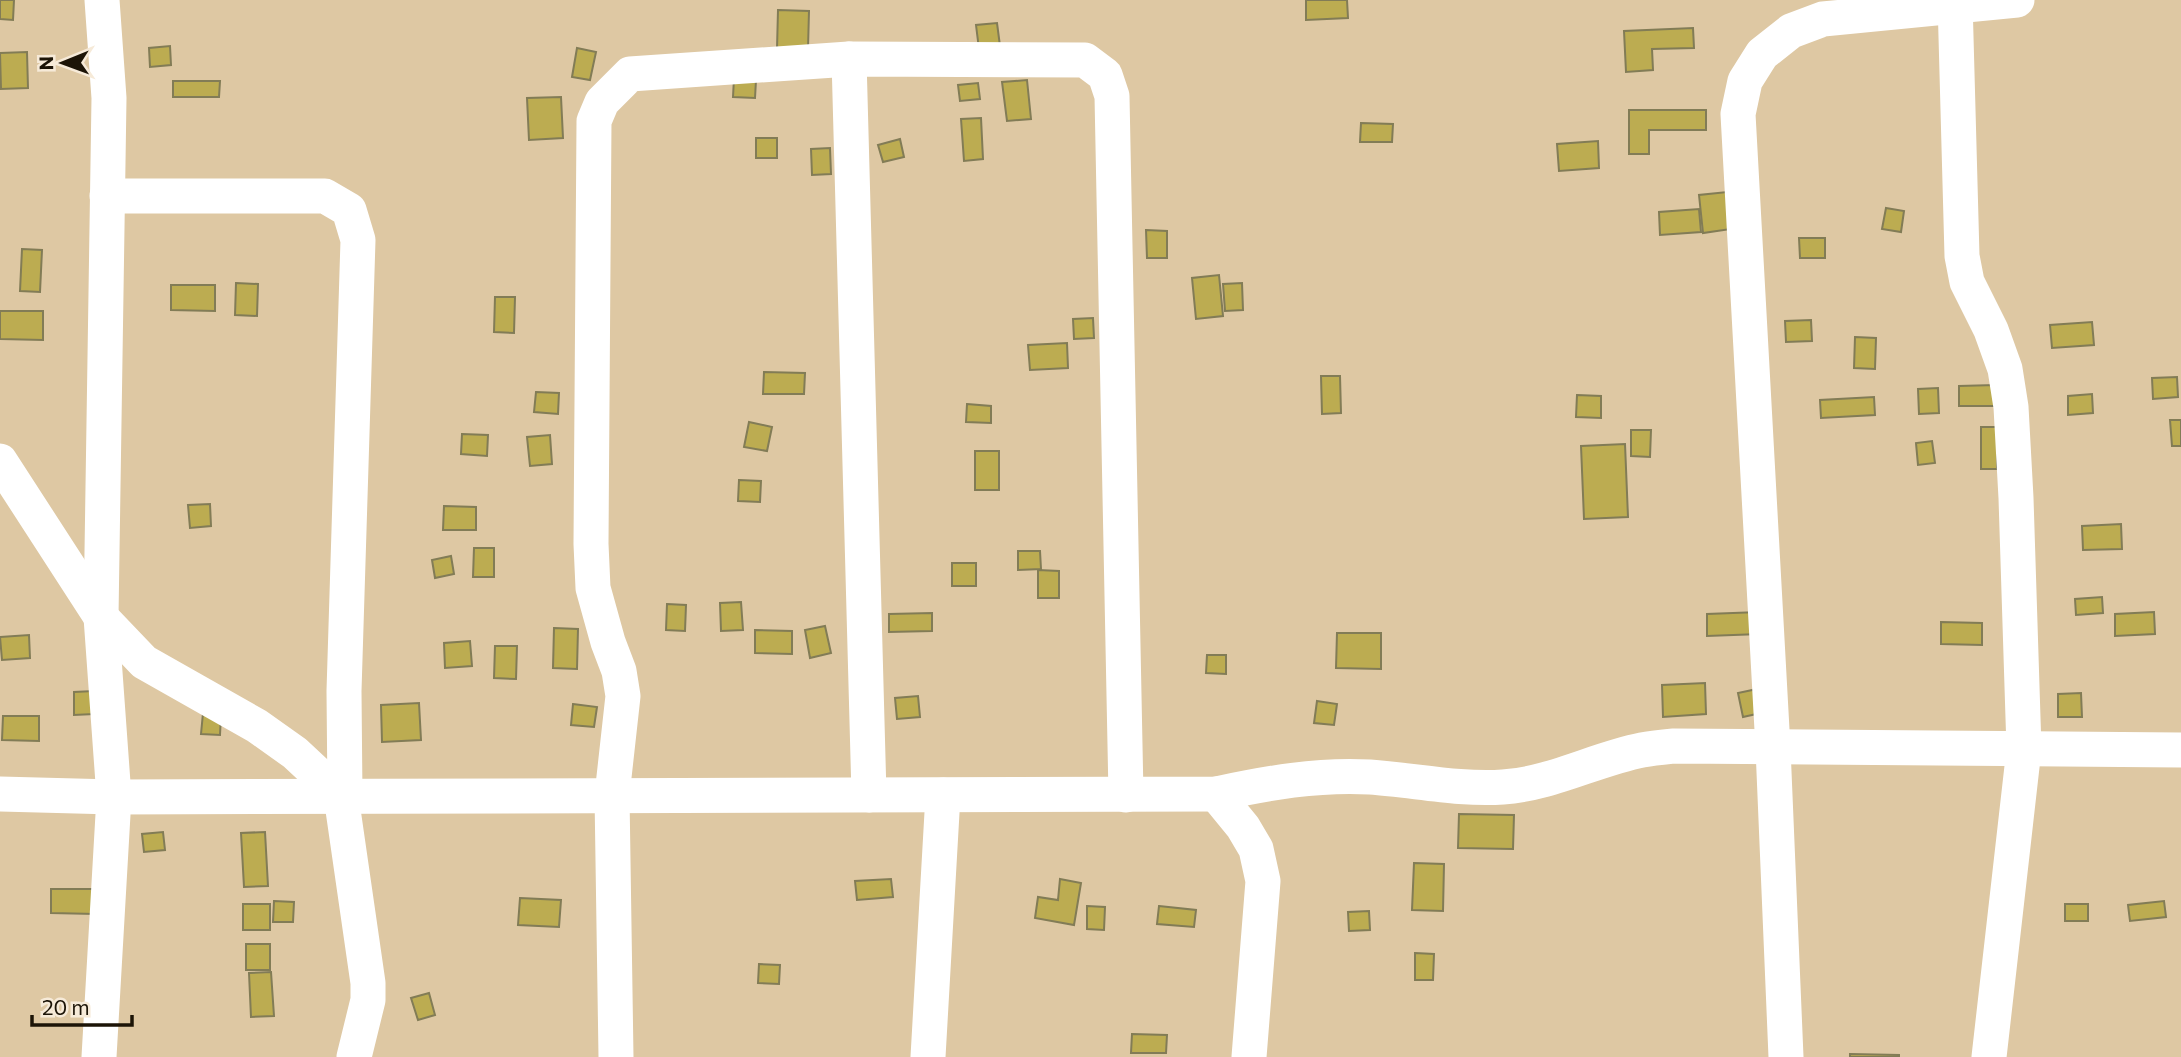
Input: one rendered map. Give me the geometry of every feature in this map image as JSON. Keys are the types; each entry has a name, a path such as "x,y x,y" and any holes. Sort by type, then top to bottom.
{"street":[{"path":"99,1057 114,797 101,617 108,98 102,0"},
{"path":"1786,1057 1773,748 1738,114 1745,82 1762,54 1791,31 1823,19 1955,3 2017,0"},
{"path":"1955,3 1962,256 1967,282 1991,330 2005,369 2011,407 2024,749 1989,1057"},
{"path":"849,59 869,795"},
{"path":"616,1057 612,795 623,696 619,671 593,588 594,121 602,102 630,74 849,59 1085,60 1105,75 1112,96 1126,795"},
{"path":"107,196 325,196 349,210 358,240 343,796 368,1000 354,1057"},
{"path":"0,461 101,617 144,663 257,726 295,753 343,796"},
{"path":"0,794 114,797 1216,794 1282,780 1322,776 1370,777 1476,788 1506,787 1538,781 1642,750 1674,746 2181,750"},
{"path":"1216,794 1243,827 1256,849 1263,881 1249,1057"},
{"path":"928,1057 943,795"}],"building":[{"path":"0,0 14,0 13,20 0,19"},
{"path":"1306,0 1347,0 1348,18 1306,20"},
{"path":"778,10 809,11 808,49 777,49"},
{"path":"997,23 1000,46 979,49 976,25"},
{"path":"1693,28 1694,48 1652,49 1653,70 1626,72 1624,31"},
{"path":"170,46 171,65 150,67 149,48"},
{"path":"577,48 596,52 590,80 572,77"},
{"path":"27,52 28,88 1,89 0,53"},
{"path":"734,78 756,80 755,98 733,97"},
{"path":"1027,80 1031,119 1007,121 1002,82"},
{"path":"173,81 220,81 219,97 173,97"},
{"path":"978,83 980,99 960,101 958,85"},
{"path":"561,97 563,138 529,140 527,98"},
{"path":"1629,110 1706,110 1706,130 1649,130 1649,154 1629,154"},
{"path":"981,118 983,159 964,161 961,119"},
{"path":"1361,123 1393,124 1392,142 1360,142"},
{"path":"756,138 777,138 777,158 756,158"},
{"path":"900,139 904,157 883,162 878,145"},
{"path":"1598,141 1599,168 1559,171 1557,144"},
{"path":"830,148 831,174 812,175 811,149"},
{"path":"1727,192 1731,229 1703,233 1699,195"},
{"path":"1886,208 1904,211 1901,232 1882,229"},
{"path":"1699,209 1701,232 1660,235 1659,212"},
{"path":"1146,230 1167,231 1167,258 1147,258"},
{"path":"1799,238 1825,238 1825,258 1800,258"},
{"path":"22,249 42,250 40,292 20,291"},
{"path":"1219,275 1223,316 1196,319 1192,278"},
{"path":"236,283 258,284 257,316 235,315"},
{"path":"1242,283 1243,310 1225,311 1223,284"},
{"path":"171,285 215,285 215,311 171,310"},
{"path":"495,297 515,297 514,333 494,332"},
{"path":"0,311 43,311 43,340 0,339"},
{"path":"1093,318 1094,338 1074,339 1073,319"},
{"path":"1811,320 1812,341 1786,342 1785,321"},
{"path":"2092,322 2094,345 2052,348 2050,325"},
{"path":"1855,337 1876,338 1875,369 1854,368"},
{"path":"1067,343 1068,368 1030,370 1028,345"},
{"path":"764,372 805,373 804,394 763,394"},
{"path":"1321,376 1340,376 1341,413 1322,414"},
{"path":"2177,377 2178,397 2153,399 2152,378"},
{"path":"1995,385 1994,406 1959,406 1959,386"},
{"path":"1938,388 1939,413 1919,414 1918,389"},
{"path":"536,392 559,393 558,414 534,412"},
{"path":"2092,394 2093,413 2068,415 2068,396"},
{"path":"1577,395 1601,396 1601,418 1576,417"},
{"path":"1874,397 1875,415 1821,418 1820,400"},
{"path":"967,404 991,406 991,423 966,422"},
{"path":"2170,420 2181,420 2181,446 2172,446"},
{"path":"749,422 772,427 767,451 744,447"},
{"path":"1981,427 1997,427 1997,469 1981,469"},
{"path":"1631,430 1651,430 1650,457 1631,456"},
{"path":"462,434 488,435 487,456 461,454"},
{"path":"550,435 552,464 530,466 527,437"},
{"path":"1932,441 1935,463 1918,465 1916,443"},
{"path":"1625,444 1628,517 1584,519 1581,446"},
{"path":"975,451 999,451 999,490 975,490"},
{"path":"739,480 761,481 760,502 738,501"},
{"path":"210,504 211,526 190,528 188,505"},
{"path":"444,506 476,507 476,530 443,530"},
{"path":"2121,524 2122,549 2083,550 2082,526"},
{"path":"474,548 494,548 494,577 473,577"},
{"path":"1018,551 1040,551 1041,569 1018,570"},
{"path":"451,556 454,574 435,578 432,560"},
{"path":"952,563 976,563 976,586 952,586"},
{"path":"1038,570 1059,571 1059,598 1038,598"},
{"path":"2102,597 2103,613 2076,615 2075,599"},
{"path":"741,602 743,630 721,631 720,603"},
{"path":"667,604 686,605 685,631 666,630"},
{"path":"1759,612 1760,634 1707,636 1707,614"},
{"path":"2154,612 2155,634 2115,636 2115,614"},
{"path":"932,613 932,631 889,632 889,614"},
{"path":"1941,622 1982,623 1982,645 1941,644"},
{"path":"825,626 831,653 810,658 805,630"},
{"path":"554,628 578,629 577,669 553,668"},
{"path":"755,630 792,631 792,654 755,653"},
{"path":"1337,633 1381,633 1381,669 1336,668"},
{"path":"29,635 30,658 2,660 0,637"},
{"path":"470,641 472,666 445,668 444,643"},
{"path":"495,646 517,646 516,679 494,678"},
{"path":"1207,655 1226,655 1226,674 1206,673"},
{"path":"1705,683 1706,714 1663,717 1662,685"},
{"path":"1757,689 1761,713 1743,717 1738,693"},
{"path":"94,691 94,714 74,715 74,692"},
{"path":"2081,693 2082,717 2058,717 2058,694"},
{"path":"918,696 920,717 897,719 895,698"},
{"path":"1317,701 1337,704 1334,725 1314,723"},
{"path":"419,703 421,740 382,742 381,705"},
{"path":"573,704 597,707 594,727 571,725"},
{"path":"203,713 221,715 220,735 201,734"},
{"path":"3,716 39,716 39,741 2,740"},
{"path":"1459,814 1514,815 1513,849 1458,848"},
{"path":"163,832 165,850 144,852 142,834"},
{"path":"265,832 268,886 244,887 241,833"},
{"path":"1414,863 1444,864 1443,911 1412,910"},
{"path":"891,879 893,897 857,900 855,881"},
{"path":"1060,879 1081,883 1074,925 1035,918 1038,897 1058,900"},
{"path":"51,889 95,889 95,914 51,913"},
{"path":"520,898 561,900 559,927 518,925"},
{"path":"274,901 294,902 293,922 273,922"},
{"path":"2164,901 2166,917 2130,921 2128,905"},
{"path":"243,904 270,904 270,930 243,930"},
{"path":"2065,904 2088,904 2088,921 2065,921"},
{"path":"1087,906 1105,907 1104,930 1087,929"},
{"path":"1159,906 1196,910 1194,927 1157,924"},
{"path":"1369,911 1370,930 1349,931 1348,912"},
{"path":"246,944 270,944 270,970 246,970"},
{"path":"1415,953 1434,954 1433,980 1415,980"},
{"path":"759,964 780,965 779,984 758,983"},
{"path":"271,972 274,1016 251,1017 249,973"},
{"path":"429,993 435,1015 418,1020 411,998"},
{"path":"1132,1034 1167,1035 1166,1053 1131,1053"},
{"path":"1850,1054 1899,1055 1899,1057 1850,1057"}]}
